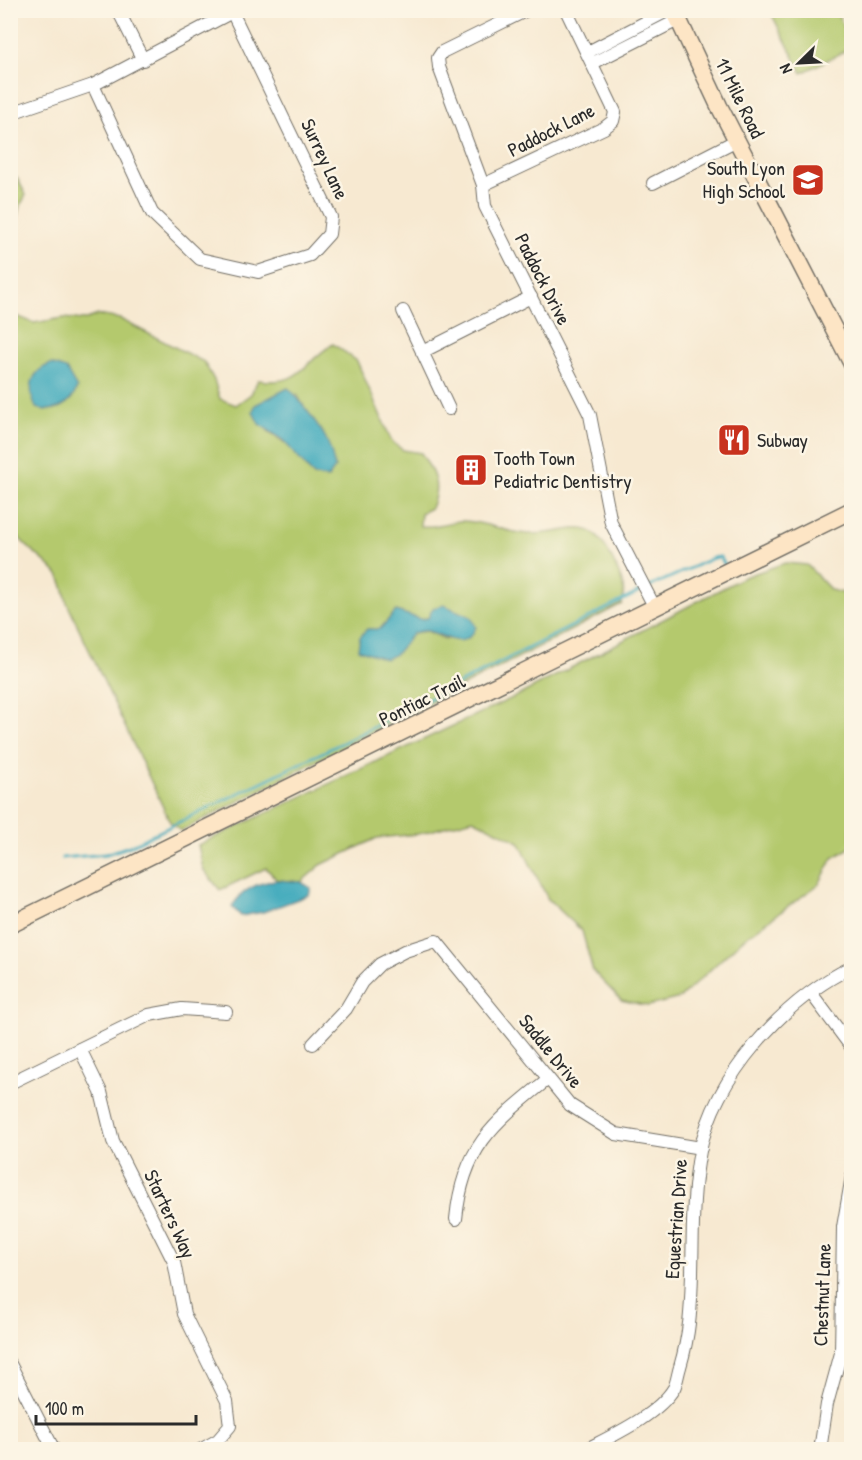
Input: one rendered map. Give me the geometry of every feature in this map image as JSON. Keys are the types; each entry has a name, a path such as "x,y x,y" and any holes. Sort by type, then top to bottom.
{"main road":[{"name":"11 Mile Road","path":"674,14 852,364"},
{"name":"Pontiac Trail","path":"10,925 852,510"}],"street":[{"path":"118,10 143,60"},
{"name":"Paddock Drive","path":"526,10 442,52 438,58 483,185 485,206 590,415 611,523 655,608"},
{"name":"Paddock Lane","path":"483,185 604,128 613,121 615,112 566,10"},
{"path":"10,109 17,111 93,85 235,12"},
{"name":"Surrey Lane","path":"93,85 152,213 200,259 258,272 310,255 329,234 331,217 235,12"},
{"path":"590,57 674,14"},
{"path":"653,183 737,140"},
{"path":"422,352 531,297"},
{"path":"403,311 449,409"},
{"name":"Saddle Drive","path":"313,1044 346,1009 362,982 380,964 405,951 436,941 570,1105 616,1134 701,1148"},
{"name":"Equestrian Drive","path":"585,1449 629,1427 651,1411 674,1388 690,1334 695,1184 701,1148 710,1116 745,1055 777,1020 827,979 852,968"},
{"path":"811,993 852,1048"},
{"path":"10,1083 148,1015 182,1009 226,1012"},
{"name":"Starters Way","path":"80,1049 101,1092 113,1141 174,1262 184,1314 228,1401 231,1426 218,1440 200,1449"},
{"path":"456,1219 458,1193 469,1160 494,1123 548,1079"},
{"name":"Chestnut Lane","path":"820,1449 827,1404 841,1353 843,1227 852,1176"},
{"path":"10,1364 54,1449"}],"green space":[{"path":"770,11 836,11 851,41 851,48 802,73"},
{"path":"11,177 17,178 26,195 19,208 11,253"},
{"path":"10,308 14,315 34,323 63,318 84,320 98,315 120,319 204,362 214,380 220,399 236,405 251,394 258,380 273,381 293,377 333,344 357,361 392,442 403,450 421,453 433,473 436,486 434,500 431,508 421,513 420,526 470,521 529,534 571,529 590,531 606,548 620,575 624,593 622,604 181,831 170,822 67,603 60,578 20,539 11,523","holes":["297,394 310,418 314,476 289,446 268,431","396,611 420,619 428,618 447,640 427,631 413,633 405,642 367,629 380,629"]},
{"path":"785,563 807,565 831,590 851,595 851,847 833,858 819,884 742,940 680,998 648,1006 621,1000 593,971 582,931 548,899 519,842 473,819 419,834 377,838 321,865 301,882 277,880 266,868 220,890 203,869 198,845 521,694 744,577"}],"water":[{"path":"51,364 66,369 77,388 66,404 55,409 42,410 36,408 33,401 32,382 39,371"},
{"path":"288,388 309,413 328,444 335,468 328,478 314,476 282,439 259,424 253,412 255,405"},
{"path":"444,605 471,617 476,627 466,639 460,641 428,631 416,632 396,654 385,659 358,649 360,637 367,629 380,629 396,611 420,619 428,618 433,608"},
{"path":"277,880 301,882 311,888 309,895 263,912 241,916 232,907 245,891"}],"waterway":[{"path":"647,588 713,558 720,557 725,565"},
{"path":"62,858 106,854 130,846 352,738 641,591"}],"place":[{"name":"South Lyon High School","path":"808,180"},
{"name":"Subway","path":"734,440"},
{"name":"Tooth Town Pediatric Dentistry","path":"471,470"}]}
